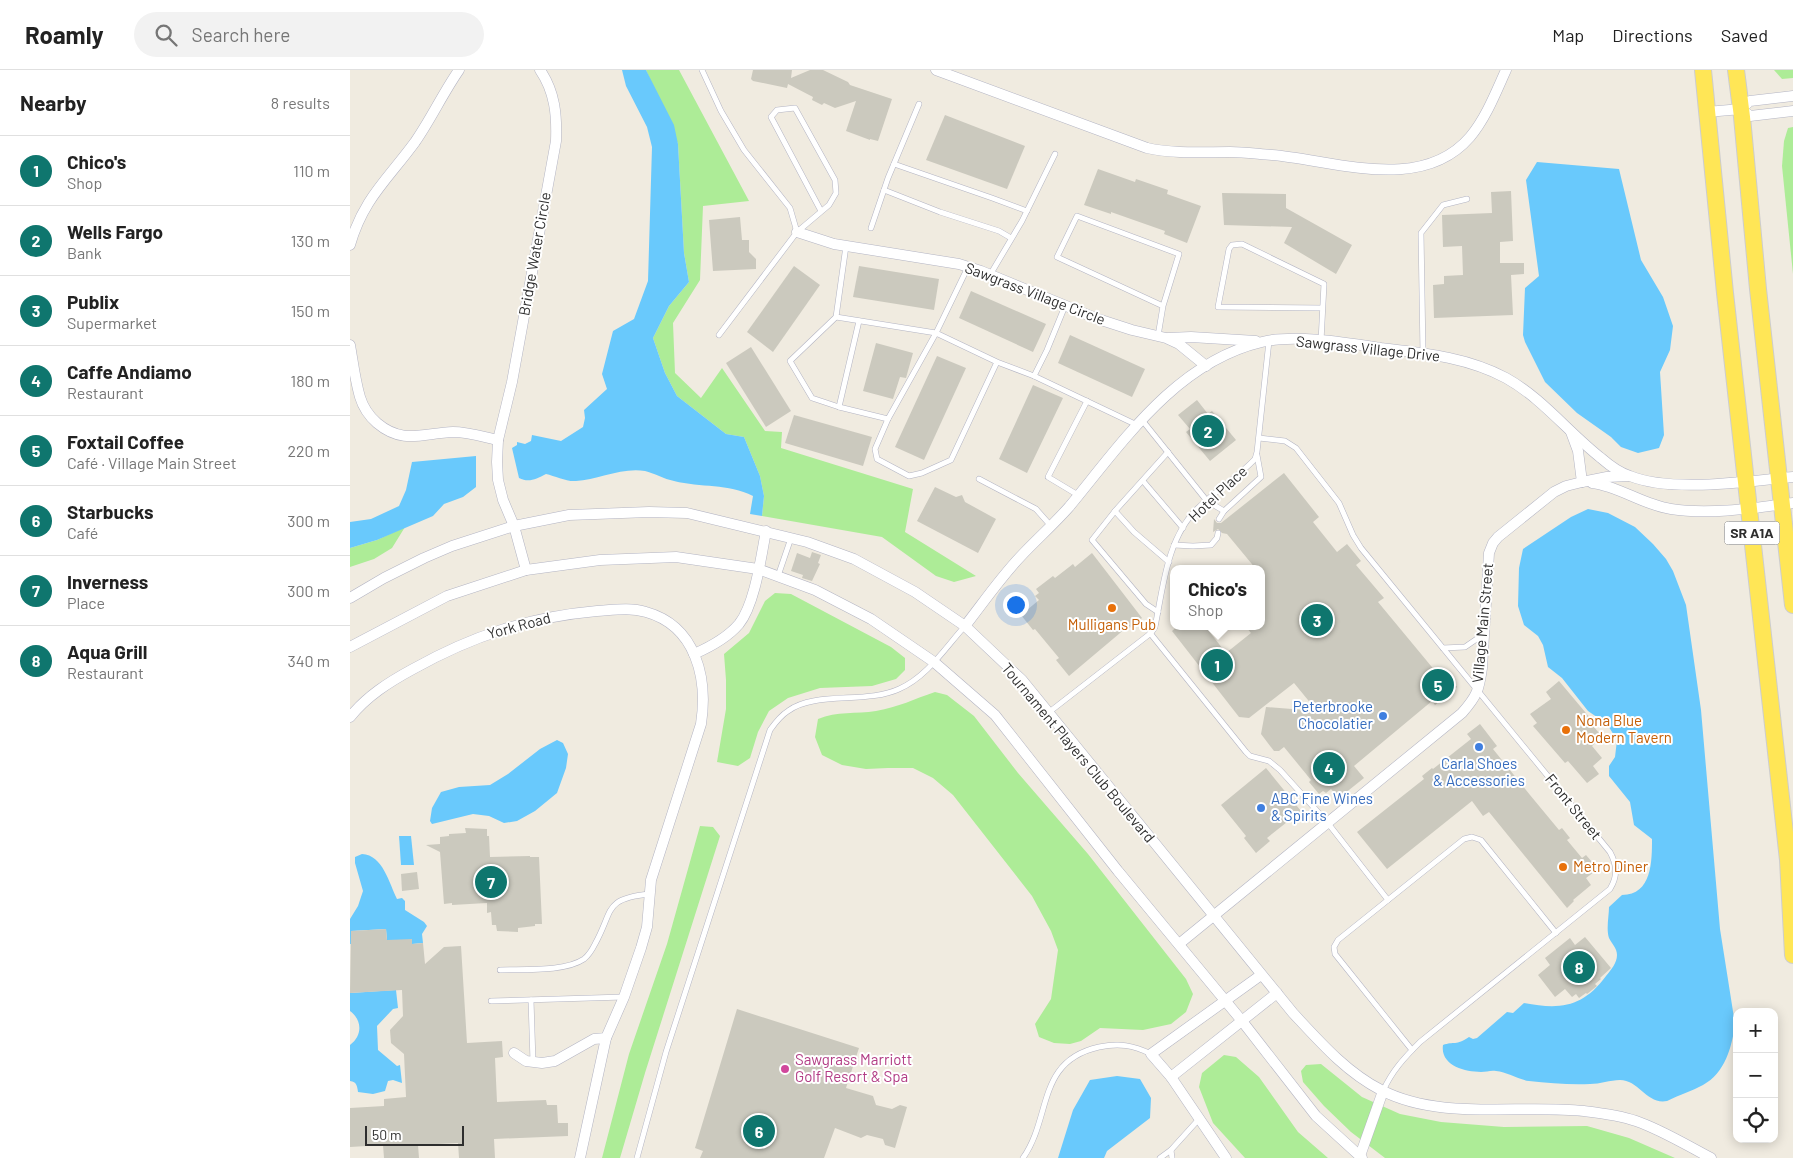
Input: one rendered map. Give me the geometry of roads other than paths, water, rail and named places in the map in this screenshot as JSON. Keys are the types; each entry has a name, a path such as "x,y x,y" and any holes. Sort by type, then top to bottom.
{"main road":[{"name":"SR A1A","path":"1703,70 1725,293 1788,860 1793,956"},
{"name":"SR A1A","path":"1736,70 1758,289 1786,478 1793,605"}],"street":[{"path":"350,245 361,215 373,194 414,143 459,70"},
{"name":"Bridge Water Circle","path":"526,570 514,526 503,500 498,480 497,462 498,440 512,382 556,140 557,121 554,101 548,82 540,70"},
{"path":"936,70 1147,148 1164,152 1233,152 1274,155 1344,167 1402,169 1441,160 1471,136 1482,119 1506,70"},
{"path":"1707,112 1741,109 1750,102 1793,96"},
{"path":"1741,109 1750,116 1793,111"},
{"name":"Sawgrass Village Circle","path":"797,232 826,242 968,267 1065,306 1123,327 1162,337 1179,344 1206,366"},
{"path":"1162,337 1265,342"},
{"name":"Sawgrass Village Drive","path":"964,626 1006,573 1051,526 1139,422 1177,387 1206,366 1234,351 1265,342 1321,341 1423,353 1448,357 1479,366 1506,379 1530,394 1601,458 1628,476 1666,484 1747,482 1786,478"},
{"path":"350,345 360,398 372,418 384,429 406,436 453,432 468,433 498,440"},
{"name":"Sawgrass Village Drive","path":"1569,429 1578,451 1582,482"},
{"name":"Village Main Street","path":"1179,944 1462,713 1474,700 1482,668 1489,553 1493,543 1554,492 1566,486 1607,477 1628,476"},
{"path":"1582,482 1602,484 1646,503 1671,509 1701,511 1787,504"},
{"name":"Tournament Players Club Boulevard","path":"350,598 384,578 452,546 514,526 570,515 650,512 687,513 807,542 854,559 915,592 964,626 1022,680 1261,975 1331,1053 1360,1078 1383,1091 1416,1103 1444,1108 1582,1111 1634,1120 1711,1158"},
{"path":"694,654 707,648 732,631 740,622 749,603 766,532"},
{"path":"350,647 446,596 526,570 600,560 676,557 758,569 815,590 871,618 934,662 995,715 1118,871 1226,1001 1316,1116 1361,1157 1383,1091"},
{"name":"York Road","path":"350,718 361,704 375,692 425,662 471,640 500,629 539,619 624,609 646,612 659,617 671,625 682,635 694,654 703,685 704,705 701,724 651,880 647,927 624,997 606,1038 580,1158"},
{"path":"1226,1158 1171,1077 1151,1054 1261,975"},
{"path":"1171,1077 1277,993"},
{"path":"514,1053 533,1063 554,1061 594,1040 606,1038"}],"lane":[{"path":"702,70 721,110 744,150 790,208 797,232"},
{"path":"871,228 894,164 919,104"},
{"path":"719,336 797,232 829,205 836,193 835,180 794,108 778,110 771,117 821,211"},
{"path":"990,275 1027,211 1056,154"},
{"path":"894,164 1027,211"},
{"path":"884,190 940,212 999,231 1011,238"},
{"path":"1423,353 1421,232 1443,205 1467,199"},
{"path":"1162,337 1163,306 1180,254 1077,216 1057,257 1163,306"},
{"path":"1321,341 1324,284 1242,244 1232,245 1229,249 1218,307 1322,308"},
{"path":"846,246 836,317 790,361 812,398 888,418"},
{"path":"968,267 936,333 888,418 875,449 877,459 909,476 922,473 951,460 997,362"},
{"path":"1034,376 1065,306"},
{"path":"836,317 936,333 997,362 1034,376 1139,422 1168,452 1206,501 1224,511"},
{"path":"839,406 859,321"},
{"name":"Hotel Place","path":"1150,633 1155,627 1174,545 1183,528 1196,510 1247,467 1256,454 1259,438 1265,342"},
{"path":"1078,495 1048,477 1088,401"},
{"name":"Front Street","path":"1259,438 1285,442 1296,448 1339,503 1361,548 1604,844 1614,859 1615,881 1610,889 1412,1050 1390,1075 1383,1091"},
{"path":"1158,612 1146,604 1092,540 1115,511 1168,452"},
{"path":"1219,519 1224,511 1261,476 1261,469 1256,454"},
{"path":"979,479 1036,509 1051,526"},
{"path":"1143,481 1183,528"},
{"path":"1115,511 1134,532 1169,562"},
{"path":"1174,545 1211,545 1217,538 1218,533"},
{"path":"778,576 791,538"},
{"path":"637,1158 666,1052 770,730 789,709 802,704 885,694 899,690 912,683 924,673 964,626"},
{"path":"1048,713 1150,633 1246,752 1250,756 1269,761 1280,770 1327,822 1388,900"},
{"path":"1443,648 1455,649 1465,646 1484,634"},
{"path":"1412,1050 1335,954 1334,947 1338,940 1464,839 1472,837 1480,840 1556,933"},
{"path":"500,970 554,968 574,965 590,953 601,934 605,920 620,900 629,896 649,894"},
{"path":"491,1001 624,997"},
{"path":"532,1000 533,1063"},
{"path":"1023,1158 1031,1145 1050,1084 1066,1063 1080,1054 1113,1044 1128,1045 1151,1054"},
{"path":"1160,1158 1171,1150 1199,1119"},
{"path":"1171,1150 1172,1158"}],"water":[{"path":"622,70 646,70 674,125 678,144 684,253 689,282 669,306 653,338 665,373 677,396 726,434 744,437 760,476 764,496 762,516 750,514 753,496 744,492 724,487 674,481 645,471 619,472 576,481 565,480 546,474 536,479 519,478 512,448 517,445 517,442 525,444 531,441 532,435 561,441 583,427 584,410 607,389 602,374 613,331 634,319 648,281 652,147 647,127 626,86"},
{"path":"1537,162 1619,169 1641,260 1663,297 1673,326 1670,350 1660,372 1664,435 1659,448 1638,453 1621,447 1611,437 1577,413 1545,382 1525,342 1523,335 1525,288 1539,276 1526,180"},
{"path":"476,456 476,487 463,497 444,504 433,516 377,540 350,548 350,522 371,519 399,506 406,490 412,462"},
{"path":"1588,509 1608,513 1635,527 1666,559 1673,571 1686,605 1701,710 1720,929 1733,1011 1733,1036 1726,1059 1711,1080 1667,1101 1660,1101 1648,1096 1627,1081 1620,1080 1594,1084 1560,1084 1529,1081 1496,1071 1467,1071 1454,1066 1445,1058 1443,1052 1443,1045 1465,1040 1469,1037 1477,1038 1507,1012 1513,1013 1524,1003 1560,1006 1580,1000 1589,994 1610,971 1617,958 1616,950 1608,934 1609,907 1622,895 1639,889 1645,883 1648,875 1652,857 1652,839 1634,825 1630,802 1609,776 1609,766 1615,757 1617,740 1607,724 1588,711 1562,678 1548,667 1543,645 1538,636 1524,625 1518,606 1519,568 1523,549 1571,517"},
{"path":"557,740 563,743 568,754 566,768 557,793 535,811 517,821 504,823 489,816 473,814 432,824 430,821 432,808 441,792 459,787 490,785 508,774 540,749"},
{"path":"399,836 411,836 414,865 401,865"},
{"path":"362,854 375,859 380,864 397,899 402,898 405,901 405,910 427,926 422,934 423,943 412,944 387,940 386,929 351,931 352,944 350,944 350,919 358,906 363,891 355,857"},
{"path":"396,990 398,1008 393,1009 377,1026 378,1050 397,1066 400,1065 402,1083 393,1080 388,1081 385,1091 373,1094 358,1092 355,1083 350,1081 350,1045 357,1037 359,1023 350,1011 350,993"},
{"path":"1117,1076 1140,1079 1151,1098 1150,1118 1107,1151 1104,1158 1058,1158 1073,1110 1090,1080"}],"place":[{"name":"Wells Fargo","path":"1208,431"},
{"name":"Mulligans Pub","path":"1112,608"},
{"name":"Publix","path":"1317,620"},
{"name":"Chico's","path":"1217,665"},
{"name":"Foxtail Coffee","path":"1438,685"},
{"name":"Peterbrooke Chocolatier","path":"1383,716"},
{"name":"Nona Blue Modern Tavern","path":"1566,730"},
{"name":"Carla Shoes & Accessories","path":"1479,747"},
{"name":"Caffe Andiamo","path":"1329,768"},
{"name":"ABC Fine Wines & Spirits","path":"1261,808"},
{"name":"Metro Diner","path":"1563,867"},
{"name":"Inverness","path":"491,882"},
{"name":"Aqua Grill","path":"1579,967"},
{"name":"Sawgrass Marriott Golf Resort & Spa","path":"785,1069"},
{"name":"Starbucks","path":"759,1131"}]}
